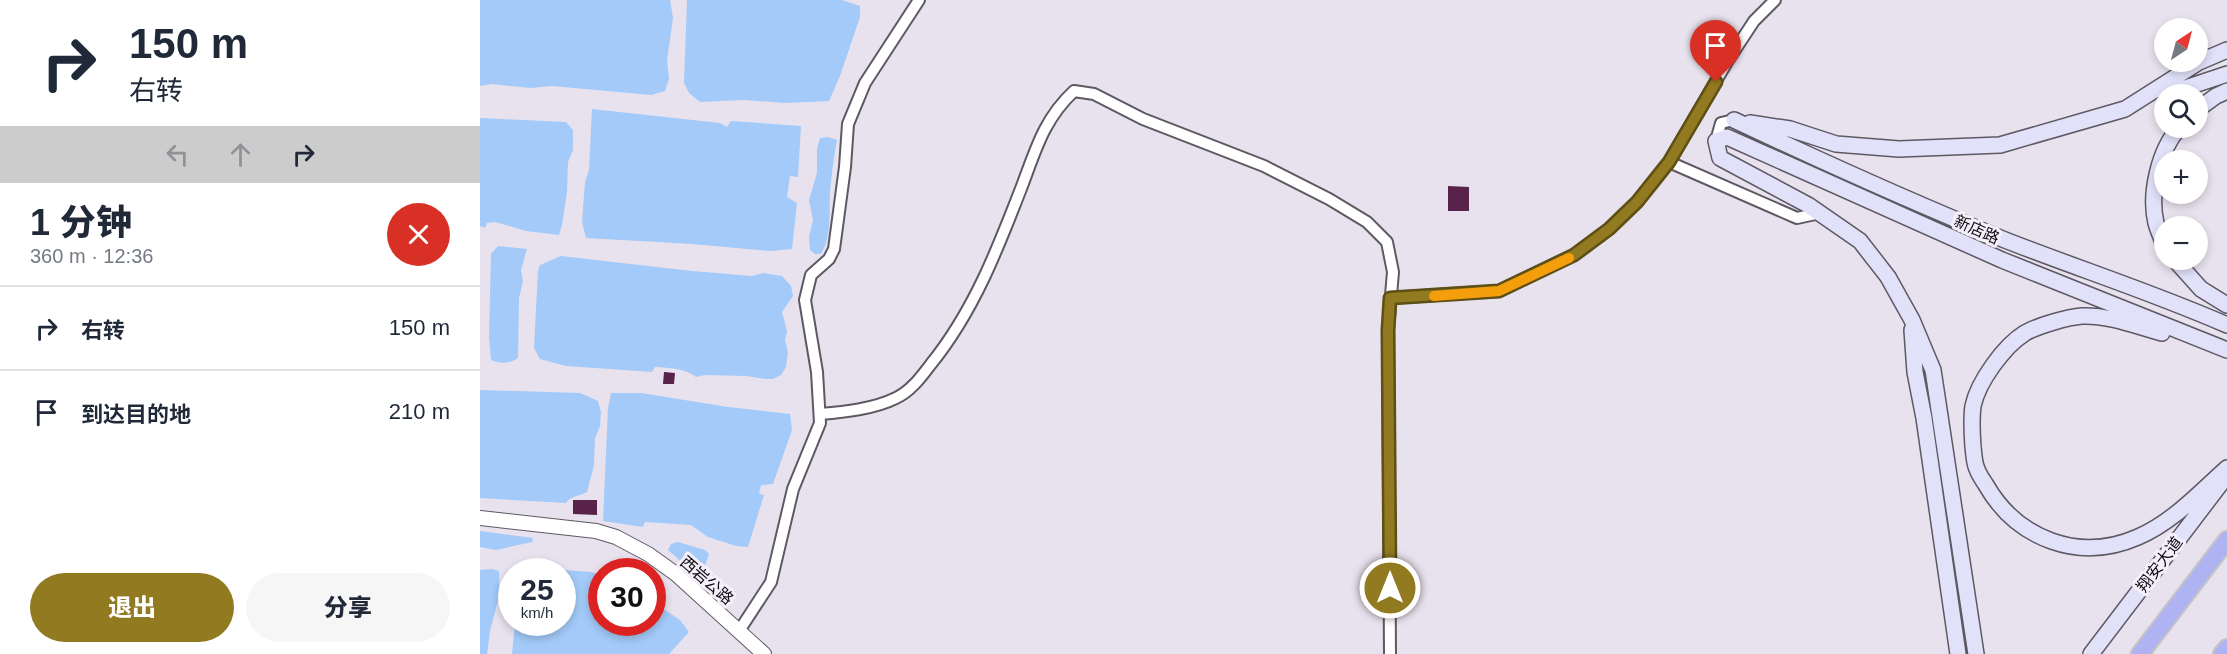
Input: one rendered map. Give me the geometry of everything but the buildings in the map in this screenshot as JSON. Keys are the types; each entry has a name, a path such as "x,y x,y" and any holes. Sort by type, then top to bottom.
{"highway":[{"path":"2140,654 2227,540"},
{"path":"2222,654 2227,648"}],"main road":[{"path":"2125,109 2199,62 2227,50"},
{"path":"2198,84 2227,74"},
{"path":"2208,102 2227,91"},
{"path":"1734,120 1790,129 1836,144 1899,149 2000,146 2154,99"},
{"name":"新店路","path":"1734,120 1790,147 2006,240 2155,295 2227,325"},
{"name":"新店路","path":"1716,141 1727,137 2002,260 2227,351"},
{"path":"2156,216 2154,192 2161,164 2171,138"},
{"path":"1716,141 1720,158 1808,205 1860,241 1888,276 1911,320 1933,370 1976,654"},
{"path":"2184,270 2201,288 2227,305"},
{"path":"2227,351 2113,320 2081,316 2052,323 2025,333 1994,364 1974,404 1971,430 1976,469 1992,496 2012,519 2037,537 2066,547 2108,547 2137,538 2167,522 2227,468"},
{"path":"1911,320 1915,372 1924,418 1958,654"},
{"name":"翔安大道","path":"2091,654 2227,475"}],"street":[{"path":"739,631 771,582 794,489 820,423 817,372 805,300 806,287 811,275 829,259 834,249 845,167 848,124 865,84 919,0"},
{"path":"1390,298 1499,291 1574,255 1609,229 1637,202 1669,162 1733,54 1755,21 1775,0"},
{"path":"820,414 866,407 895,399 909,390 951,339 972,301 997,250 1044,131 1058,106 1074,91 1094,94 1143,119 1264,166 1329,199 1367,222 1387,242 1393,272 1390,298 1388,383 1390,654"},
{"path":"1716,141 1721,123 1734,120"},
{"path":"1669,162 1797,218 1820,213"},
{"name":"西岩公路","path":"480,518 596,531 616,537 648,554 676,574 764,654"}],"water":[{"path":"480,0 670,0 673,18 667,61 669,79 665,91 651,95 552,86 531,88 491,84 480,86"},
{"path":"687,0 842,0 860,6 860,17 829,101 700,102 689,93 684,83"},
{"path":"592,109 720,123 727,127 731,121 801,126 798,177 790,176 787,197 797,203 792,249 771,251 586,238 582,222 585,182 589,170"},
{"path":"480,118 566,122 573,130 573,150 568,162 567,192 559,235 526,231 495,222 487,223 485,228 480,226"},
{"path":"828,137 837,140 830,187 830,216 825,247 821,254 815,254 810,250 809,237 813,220 809,200 817,173 817,149 820,138"},
{"path":"498,246 527,249 521,270 523,281 519,298 518,358 505,363 491,360 489,338 491,254"},
{"path":"561,256 692,271 752,276 763,273 782,276 791,286 793,296 782,312 787,331 786,367 781,375 773,379 746,376 705,375 696,377 682,370 671,368 655,367 652,372 566,366 540,359 534,348 538,271 540,265"},
{"path":"480,390 580,393 598,401 601,412 600,426 595,438 594,465 587,492 573,497 566,503 480,498"},
{"path":"611,393 641,393 790,414 792,430 773,484 761,485 759,494 764,495 748,547 736,546 708,537 691,525 645,522 643,527 603,521 608,408"},
{"path":"480,531 533,538 532,542 496,550 480,547"},
{"path":"678,542 705,550 709,554 701,576 668,550 671,544"},
{"path":"480,570 498,571 498,601 487,654 480,654"},
{"path":"576,571 588,572 588,636 666,636 666,611 680,620 689,632 669,654 512,654 514,636 576,636"}],"slow traffic":[{"path":"1434,296 1499,291 1569,258"}],"route":[{"path":"1390,588 1388,383 1390,298 1499,291 1574,255 1609,229 1637,202 1669,162 1716,82"}]}
